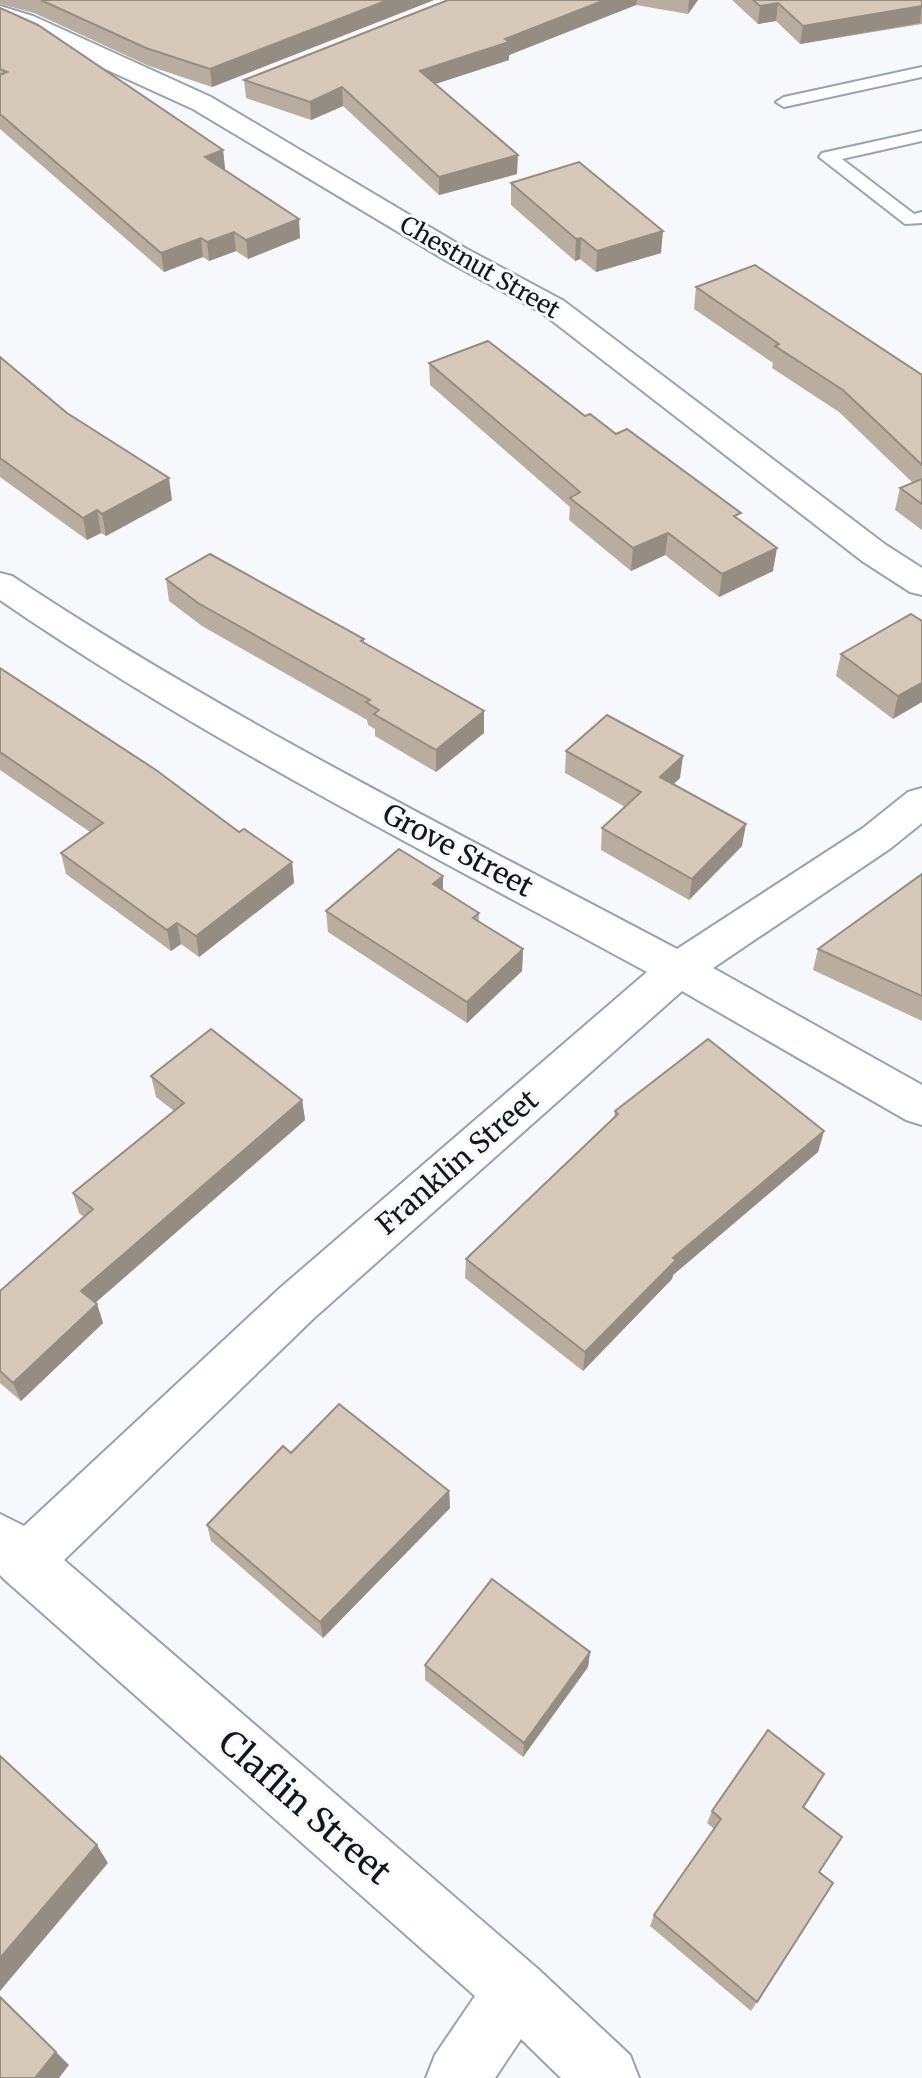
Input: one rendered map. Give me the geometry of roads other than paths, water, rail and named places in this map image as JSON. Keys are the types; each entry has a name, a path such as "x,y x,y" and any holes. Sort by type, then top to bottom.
{"street":[{"name":"Chestnut Street","path":"0,13 24,21 202,103 455,254 553,307 874,553 922,584"},
{"path":"202,103 230,93"},
{"name":"Grove Street","path":"0,584 99,651 251,739 679,969 922,1107"},
{"name":"Franklin Street","path":"12,1551 679,969 877,838 922,802"},
{"name":"Claflin Street","path":"12,1551 516,1991 607,2078"},
{"path":"458,2078 516,1991"}],"lane":[{"path":"784,102 922,72"},
{"path":"922,136 828,157 911,220 922,217"}]}
